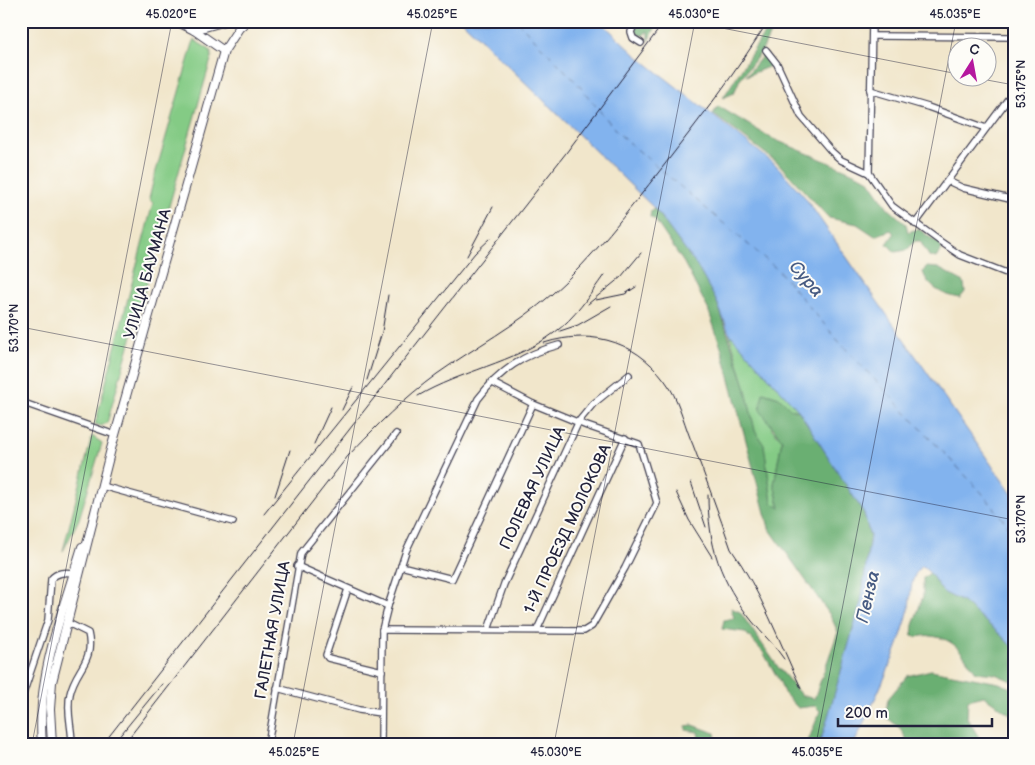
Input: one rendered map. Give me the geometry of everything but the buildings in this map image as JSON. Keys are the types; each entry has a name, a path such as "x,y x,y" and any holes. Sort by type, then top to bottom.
{"main road":[{"path":"176,21 194,30 224,51"},
{"path":"194,30 226,21"},
{"name":"УЛИЦА БАУМАНА","path":"41,743 40,719 44,675 102,486 224,51 239,28 247,21"},
{"name":"УЛИЦА БАУМАНА","path":"52,744 50,709 52,682 96,505"}],"street":[{"path":"636,21 631,32 633,38 641,42"},
{"path":"869,173 872,21"},
{"path":"1011,21 1014,27"},
{"path":"872,36 1014,37"},
{"path":"766,50 776,64 801,116 814,133 841,160 869,173 892,206 960,255 1014,276"},
{"path":"870,90 928,107 986,128"},
{"path":"915,224 1014,91"},
{"path":"948,181 963,188 1014,200"},
{"path":"381,744 382,630 401,566 478,398 491,382 518,360 537,351 559,345"},
{"name":"ПОЛЕВАЯ УЛИЦА","path":"488,630 504,584 579,422 593,404 629,375"},
{"path":"382,630 584,631 592,626 625,568 657,503 639,444 587,426 533,404 491,382"},
{"path":"21,402 115,435"},
{"path":"401,566 452,580 533,404"},
{"name":"ГАЛЕТНАЯ УЛИЦА","path":"268,744 301,553 396,434"},
{"name":"1-Й ПРОЕЗД МОЛОКОВА","path":"537,630 625,438"},
{"path":"102,486 233,522"},
{"path":"298,566 388,606"},
{"path":"21,700 48,620 51,579 54,575 64,572 74,573"},
{"path":"348,589 326,654 328,658 382,671"},
{"path":"66,622 88,633 91,644 89,657 73,683 70,693 68,706 72,744"},
{"path":"277,688 359,710 381,713"}],"green space":[{"path":"640,21 659,21 648,41 648,31 642,36 636,33 635,27"},
{"path":"772,21 776,21 762,51 740,79 734,93 723,98"},
{"path":"194,40 210,50 212,56 107,423 101,426 95,424 153,203 149,199 154,178"},
{"path":"764,54 767,54 773,65 746,76"},
{"path":"718,106 771,138 868,179 888,208 906,224 908,232 918,229 939,243 942,249 936,258 929,256 920,241 915,241 907,250 895,252 887,244 894,234 891,230 875,236 857,224 829,218 778,163 713,114"},
{"path":"655,209 697,266 717,302 745,386 755,431 764,445 772,503 780,508 774,484 782,440 760,410 763,392 779,397 791,409 799,411 864,513 870,536 861,602 823,734 818,744 807,744 820,711 815,706 798,708 784,693 763,652 745,632 722,629 724,620 734,618 731,608 740,612 778,667 801,695 814,699 838,632 830,615 769,528 722,350 708,309 684,263 655,220 650,217 651,211"},
{"path":"926,267 938,268 964,282 965,292 960,298 937,290 925,278 923,272"},
{"path":"729,333 799,411 791,409 779,397 763,392 772,429 782,440 774,484 780,509 772,503 764,446 755,431 745,386"},
{"path":"92,436 102,443 79,519 63,551"},
{"path":"930,573 943,592 963,602 1014,649 1014,682 995,674 976,672 958,648 947,640 912,635 913,625 923,596 923,578"},
{"path":"931,670 999,683 1014,689 1014,717 984,696 968,700 967,718 983,744 911,744 900,728 885,716 888,699 907,676"},
{"path":"693,725 715,733 717,744 700,744 698,732 686,730 686,726"}],"water":[{"path":"462,21 600,21 636,55 776,165 804,196 1014,497 1014,649 963,602 943,592 930,573 922,566 912,582 909,610 896,649 854,744 818,744 823,734 861,602 870,536 864,513 799,411 729,333 717,302 697,266 655,209"}],"ferry route":[{"path":"517,21 577,83 618,133 778,270 841,344 982,493 1014,533"}],"railway":[{"path":"103,744 566,153 665,21"},
{"path":"124,744 348,456 413,393 437,374 539,305 582,265 623,217 690,132 730,78 768,21"},
{"path":"467,256 493,207"},
{"path":"264,514 475,253 491,238"},
{"path":"588,304 621,277 641,253"},
{"path":"418,396 434,387 522,352 554,333 569,321 604,275"},
{"path":"596,300 625,294 636,287"},
{"path":"367,380 382,332 388,295"},
{"path":"560,331 578,325 611,306"},
{"path":"544,343 563,338 581,337 599,338 615,343 631,350 645,360 658,372 670,388 680,408 731,549 761,599 801,688"},
{"path":"342,410 353,387"},
{"path":"314,444 331,407"},
{"path":"275,496 290,450"},
{"path":"691,482 706,527"},
{"path":"676,492 689,520 712,557"},
{"path":"708,495 713,546 724,577 741,606 784,659"},
{"path":"113,744 162,684"}],"water label":[{"name":"Сура","path":"806,279"},
{"name":"Пенза","path":"868,597"}]}
